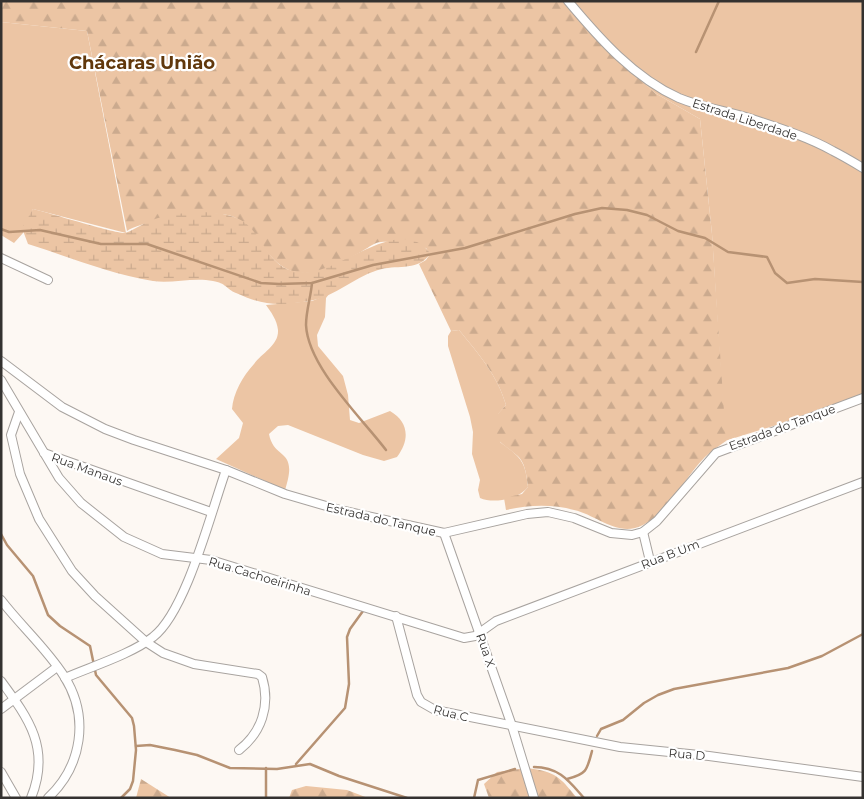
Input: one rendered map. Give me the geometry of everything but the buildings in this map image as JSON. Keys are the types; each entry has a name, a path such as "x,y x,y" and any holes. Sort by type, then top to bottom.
{"street":[{"name":"Estrada Liberdade","path":"568,1 610,48 644,77 678,97 713,110 749,118 794,133 832,150 863,168"},
{"path":"1,258 48,280"},
{"name":"Estrada do Tanque","path":"1,361 62,407 89,422 134,440 226,470 285,494 340,510 444,534 527,514 548,512 574,518 611,533 632,535 643,532 657,521 716,453 862,400"},
{"name":"Rua Manaus","path":"1,380 44,453 211,512"},
{"path":"19,412 12,428 12,445 25,489 39,519 72,571 146,642 163,653 194,664 258,674 262,677 264,708 259,729 252,740 239,750"},
{"name":"Rua Cachoeirinha","path":"44,453 72,493 124,537 162,554 198,558 464,638 480,633"},
{"path":"65,678 146,642 166,623 198,558 211,512 226,470"},
{"name":"Rua B Um","path":"480,633 496,621 650,561 863,482"},
{"path":"643,532 650,561"},
{"name":"Rua X","path":"444,534 512,726 534,798"},
{"path":"1,600 58,667 78,707 79,744 70,771 48,798"},
{"name":"Rua C","path":"396,616 417,695 421,702 435,710 512,726"},
{"path":"1,708 58,667"},
{"path":"1,681 29,720 38,745 39,770 32,798"},
{"name":"Rua D","path":"512,726 620,747 709,756 863,777"},
{"path":"1,772 16,798"}],"green space":[{"path":"1,1 563,1 598,41 655,93 700,119 712,234 726,441 697,465 669,503 653,519 634,528 616,527 566,508 531,506 506,510 504,498 522,494 528,487 525,468 522,462 496,438 493,419 506,405 498,384 480,356 459,330 451,331 419,264 426,260 430,254 426,248 391,242 379,242 332,267 305,273 296,272 277,263 250,230 234,217 212,214 163,219 127,231 87,31 1,22"},
{"path":"563,1 863,1 863,398 725,441 712,234 700,119 655,93 598,41"},
{"path":"1,22 87,31 126,233 33,209 23,233 14,243 1,235"},
{"path":"33,209 96,227 125,233 152,220 171,215 204,212 234,217 245,223 253,231 274,259 283,267 294,271 309,272 323,269 388,241 404,239 418,242 430,253 421,263 373,272 319,299 289,304 272,304 246,297 217,282 198,280 160,282 137,278 105,270 28,244 22,228"},
{"path":"329,294 326,298 325,317 317,335 318,346 343,376 348,395 350,420 359,423 390,411 401,420 406,432 406,438 397,457 384,461 363,455 288,425 278,426 269,434 272,442 284,456 289,467 289,476 285,490 216,459 239,438 243,423 232,409 234,397 242,379 273,344 278,335 274,316 266,305 312,301"},
{"path":"459,330 493,375 506,405 498,414 500,442 521,460 523,465 528,487 519,495 499,500 480,498 478,490 480,480 472,454 473,432 470,417 448,346 448,336 451,331"},
{"path":"527,768 545,771 556,776 577,798 489,798 484,784 497,772"},
{"path":"141,779 171,798 136,798"},
{"path":"306,786 347,790 368,798 289,798 292,790"}],"waterway":[{"path":"696,52 719,1"},
{"path":"1,229 9,232 40,230 101,244 147,244 261,283 312,283 373,265 465,248 575,214 602,208 627,210 647,215 678,231 705,238 728,252 767,257 775,273 787,283 815,279 863,282"},
{"path":"312,283 306,325 309,341 316,358 337,391 386,450"},
{"path":"1,534 7,545 33,576 48,615 60,626 90,646 96,675 132,718 136,750 133,781 130,789 121,798"},
{"path":"296,764 345,708 349,684 347,637 350,629 363,611"},
{"path":"597,736 601,729 623,720 644,703 658,695 674,689 788,668 822,656 863,634"},
{"path":"136,746 150,745 197,755 230,768 277,769 310,764 339,776 407,798"},
{"path":"567,779 579,775 585,770 592,751"},
{"path":"534,767 557,772 584,798"},
{"path":"266,768 266,798"},
{"path":"474,798 478,780 515,769"}],"district":[{"name":"Chácaras União","path":"142,63"}]}
